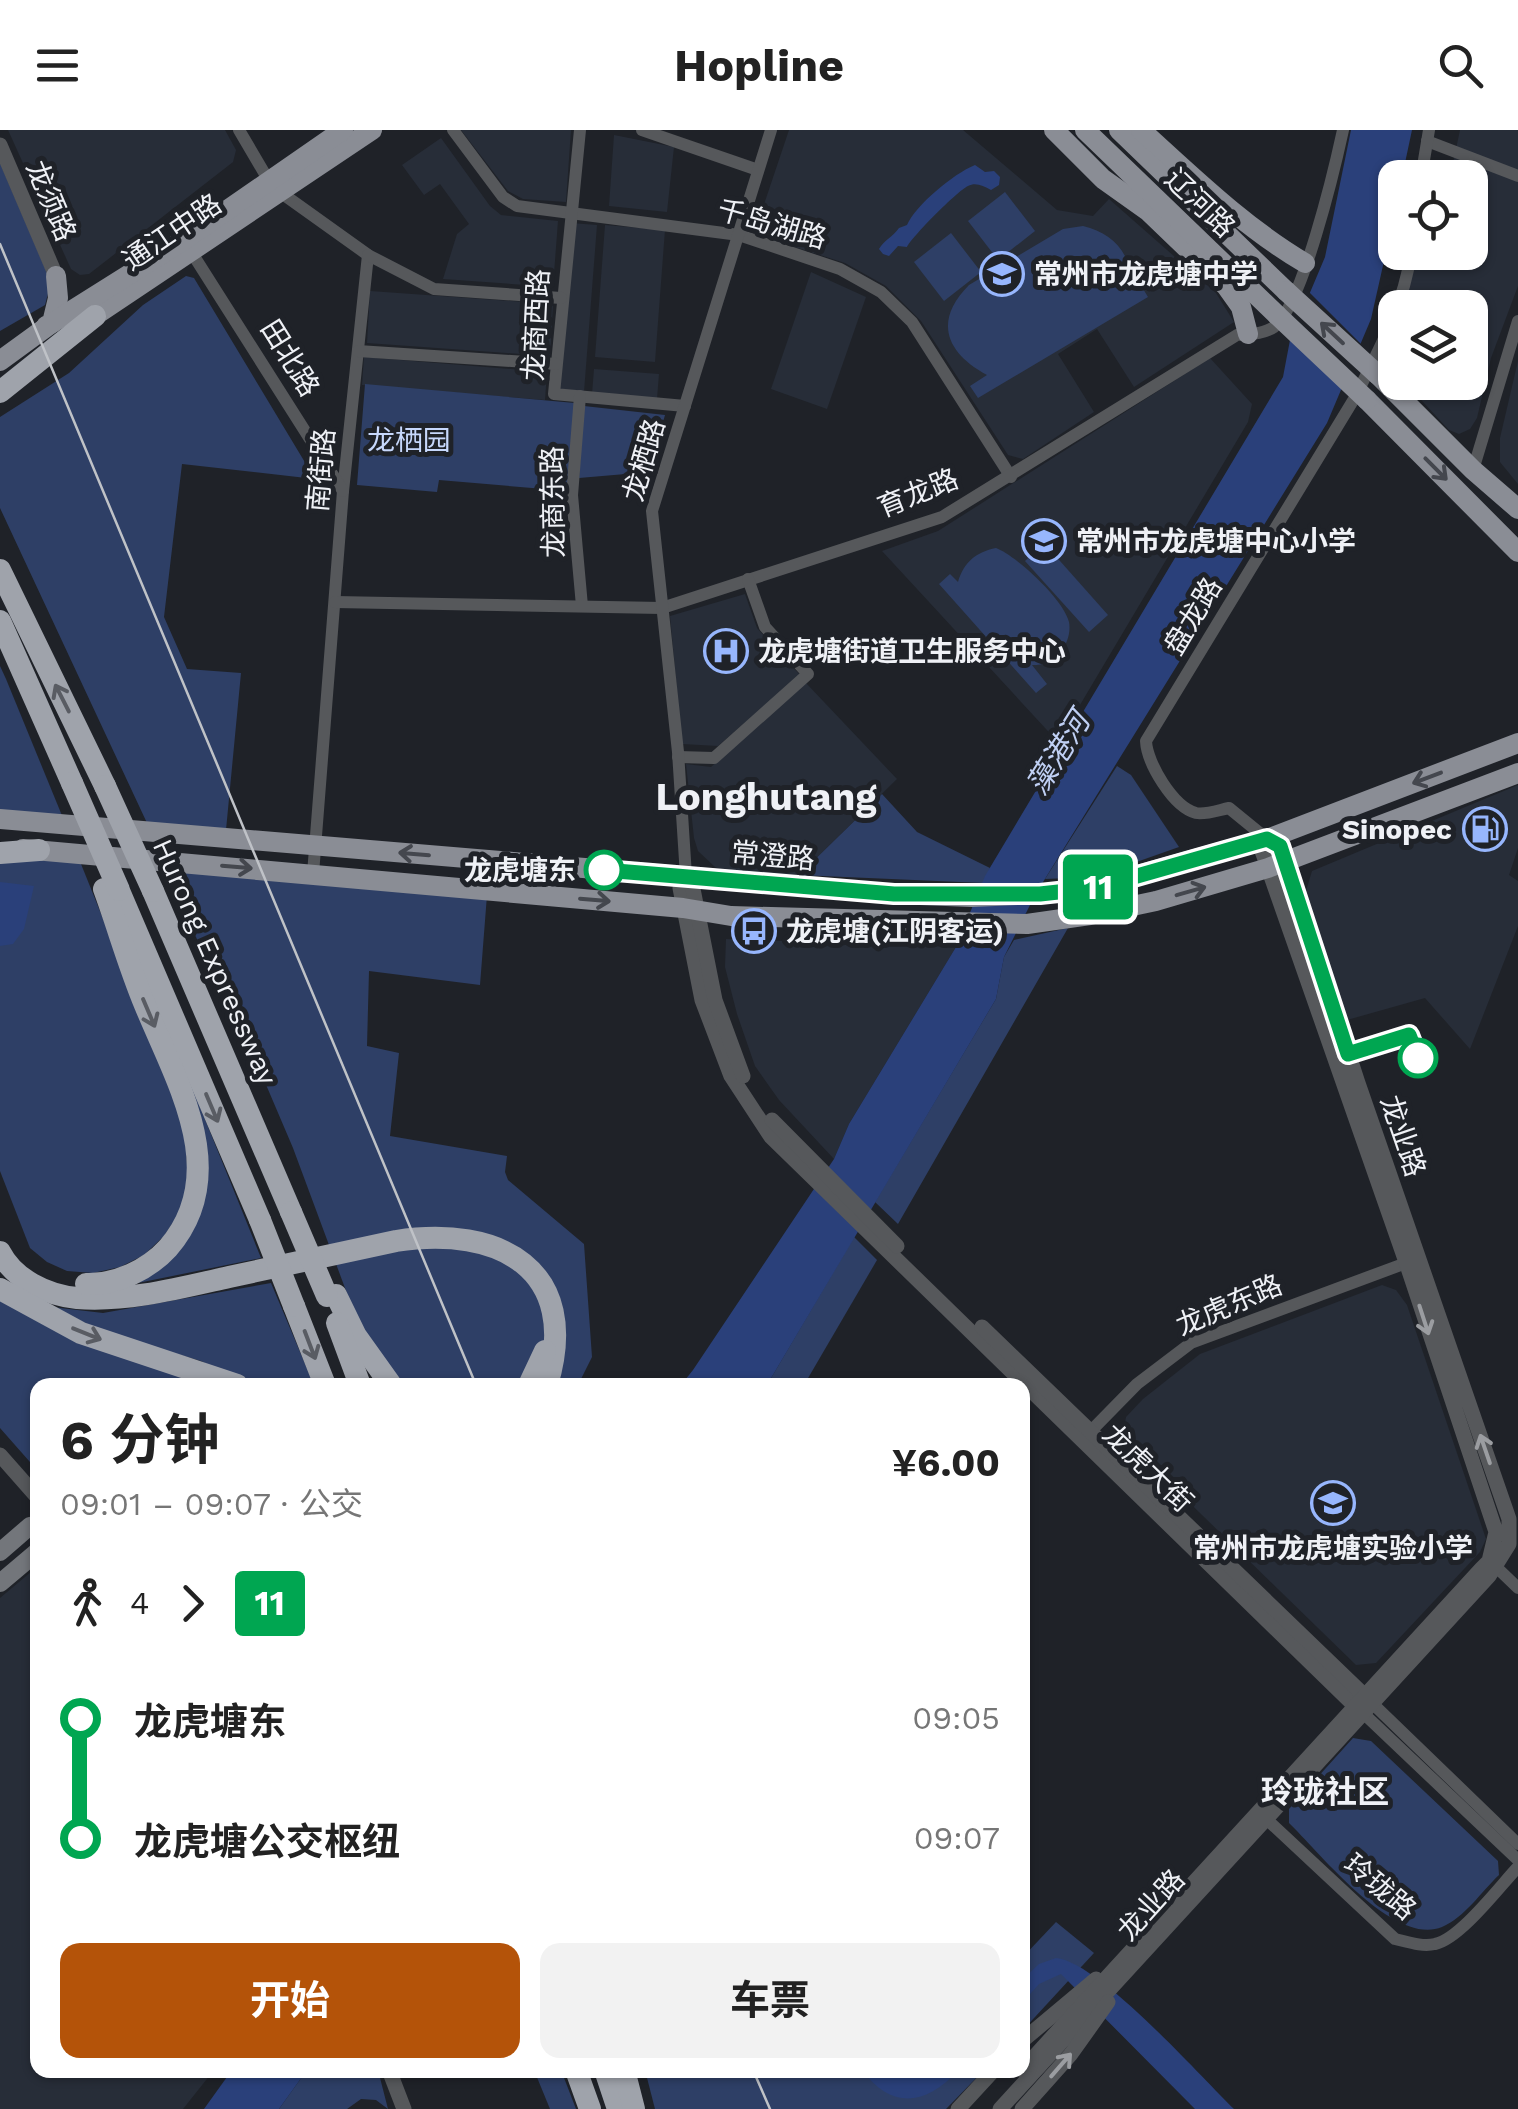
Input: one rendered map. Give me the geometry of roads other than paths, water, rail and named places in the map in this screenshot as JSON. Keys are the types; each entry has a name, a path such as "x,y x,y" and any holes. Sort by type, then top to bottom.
{"highway":[{"path":"0,392 96,316"},
{"name":"Hurong Expressway","path":"0,570 105,786 296,1212 332,1296 358,1378"},
{"path":"0,625 111,889 144,1003 174,1068 196,1134 199,1174 196,1195 183,1228 158,1259 110,1283 65,1282 42,1273 0,1234"},
{"path":"0,850 39,850"},
{"name":"Hurong Expressway","path":"111,889 260,1220 322,1378"},
{"path":"0,1252 16,1274 34,1285 74,1298 184,1287 396,1241 430,1236 471,1239 514,1256 544,1289 552,1308 556,1347 549,1378"},
{"path":"0,1278 54,1303 98,1308 435,1246 462,1247 500,1259 532,1287 543,1314 547,1343 533,1378"},
{"path":"0,1290 80,1333 216,1378"},
{"path":"332,1296 386,1378"},
{"path":"579,2078 590,2109"},
{"path":"608,2078 618,2109"},
{"path":"626,2078 634,2109"}],"main road":[{"name":"通江中路","path":"0,378 192,253 343,130"},
{"name":"通江中路","path":"0,361 101,292 372,130"},
{"path":"1054,130 1226,286 1241,307 1248,334"},
{"name":"辽河路","path":"1085,130 1367,400 1518,552"},
{"name":"辽河路","path":"1119,130 1473,470"},
{"path":"1141,130 1230,210 1272,243 1306,262"},
{"path":"56,276 77,287 101,292"},
{"path":"0,351 52,323 58,298 56,276"},
{"path":"1473,470 1518,508"},
{"name":"常澄路","path":"0,820 894,894 1040,894 1095,888 1267,839 1518,743"},
{"path":"39,850 690,909 731,916 1027,924 1156,901 1277,865 1518,773"},
{"path":"0,1552 30,1526"},
{"path":"0,1583 30,1558"}],"street":[{"path":"239,130 275,186 368,254 434,289 561,298"},
{"name":"千岛湖路","path":"453,130 503,197 517,206 739,234 840,269 881,292 912,322 1011,477"},
{"name":"龙商西路","path":"580,130 554,394 685,406"},
{"path":"642,130 758,170"},
{"name":"龙栖路","path":"686,876 678,757 652,510 771,130"},
{"name":"育龙路","path":"334,602 662,608 942,516 1237,335 1274,328 1285,315 1306,262 1328,197 1343,130"},
{"path":"1424,160 1428,135 1518,176"},
{"name":"龙须路","path":"0,145 56,276"},
{"name":"田北路","path":"192,253 343,491"},
{"name":"南街路","path":"313,874 343,491 368,254"},
{"name":"盘龙路","path":"1267,839 1229,808 1198,814 1178,804 1147,757 1146,741 1354,399 1381,346 1408,270"},
{"path":"1473,470 1518,322"},
{"path":"358,351 556,364"},
{"name":"龙商东路","path":"580,396 572,494 582,606"},
{"path":"678,757 714,758 808,674 764,627 748,579"},
{"name":"龙业路","path":"1030,2073 1085,2008 1493,1564 1496,1532 1413,1260 1358,1084 1277,865 1280,846 1267,839"},
{"path":"686,876 680,888 690,909"},
{"name":"龙虎大街","path":"690,909 702,1000 731,1076 771,1137 810,1169 1027,1378"},
{"name":"龙虎东路","path":"1087,1435 1137,1384 1190,1343 1413,1260"},
{"name":"龙虎大街","path":"1030,1380 1364,1704 1518,1844"},
{"path":"0,1455 30,1489"},
{"path":"1493,1564 1518,1588"},
{"name":"龙虎大街","path":"1364,1704 1518,1864"},
{"name":"玲珑路","path":"1262,1815 1395,1939 1419,1945 1439,1944 1458,1930 1518,1864"},
{"path":"1030,2037 1085,2008"},
{"path":"1022,2109 1071,2054 1085,2008"},
{"name":"龙业路","path":"1030,2062 1085,2008"},
{"path":"392,2078 404,2109"},
{"path":"958,2109 987,2078"},
{"name":"龙业路","path":"986,2109 1015,2078"},
{"name":"龙业路","path":"1000,2109 1026,2078"}],"railway":[{"path":"0,244 473,1378"},
{"path":"756,2078 770,2109"}],"place":[{"name":"常州市龙虎塘中学","path":"1002,274"},
{"name":"常州市龙虎塘中心小学","path":"1044,541"},
{"name":"龙虎塘街道卫生服务中心","path":"726,651"},
{"name":"Sinopec","path":"1485,829"},
{"name":"龙虎塘东","path":"604,870"},
{"name":"龙虎塘(江阴客运)","path":"754,931"},
{"name":"常州市龙虎塘实验小学","path":"1333,1503"}],"district":[{"name":"Longhutang","path":"766,797"},
{"name":"玲珑社区","path":"1325,1792"}],"park label":[{"name":"龙栖园","path":"409,440"}],"water label":[{"name":"藻港河","path":"1058,753"}]}
